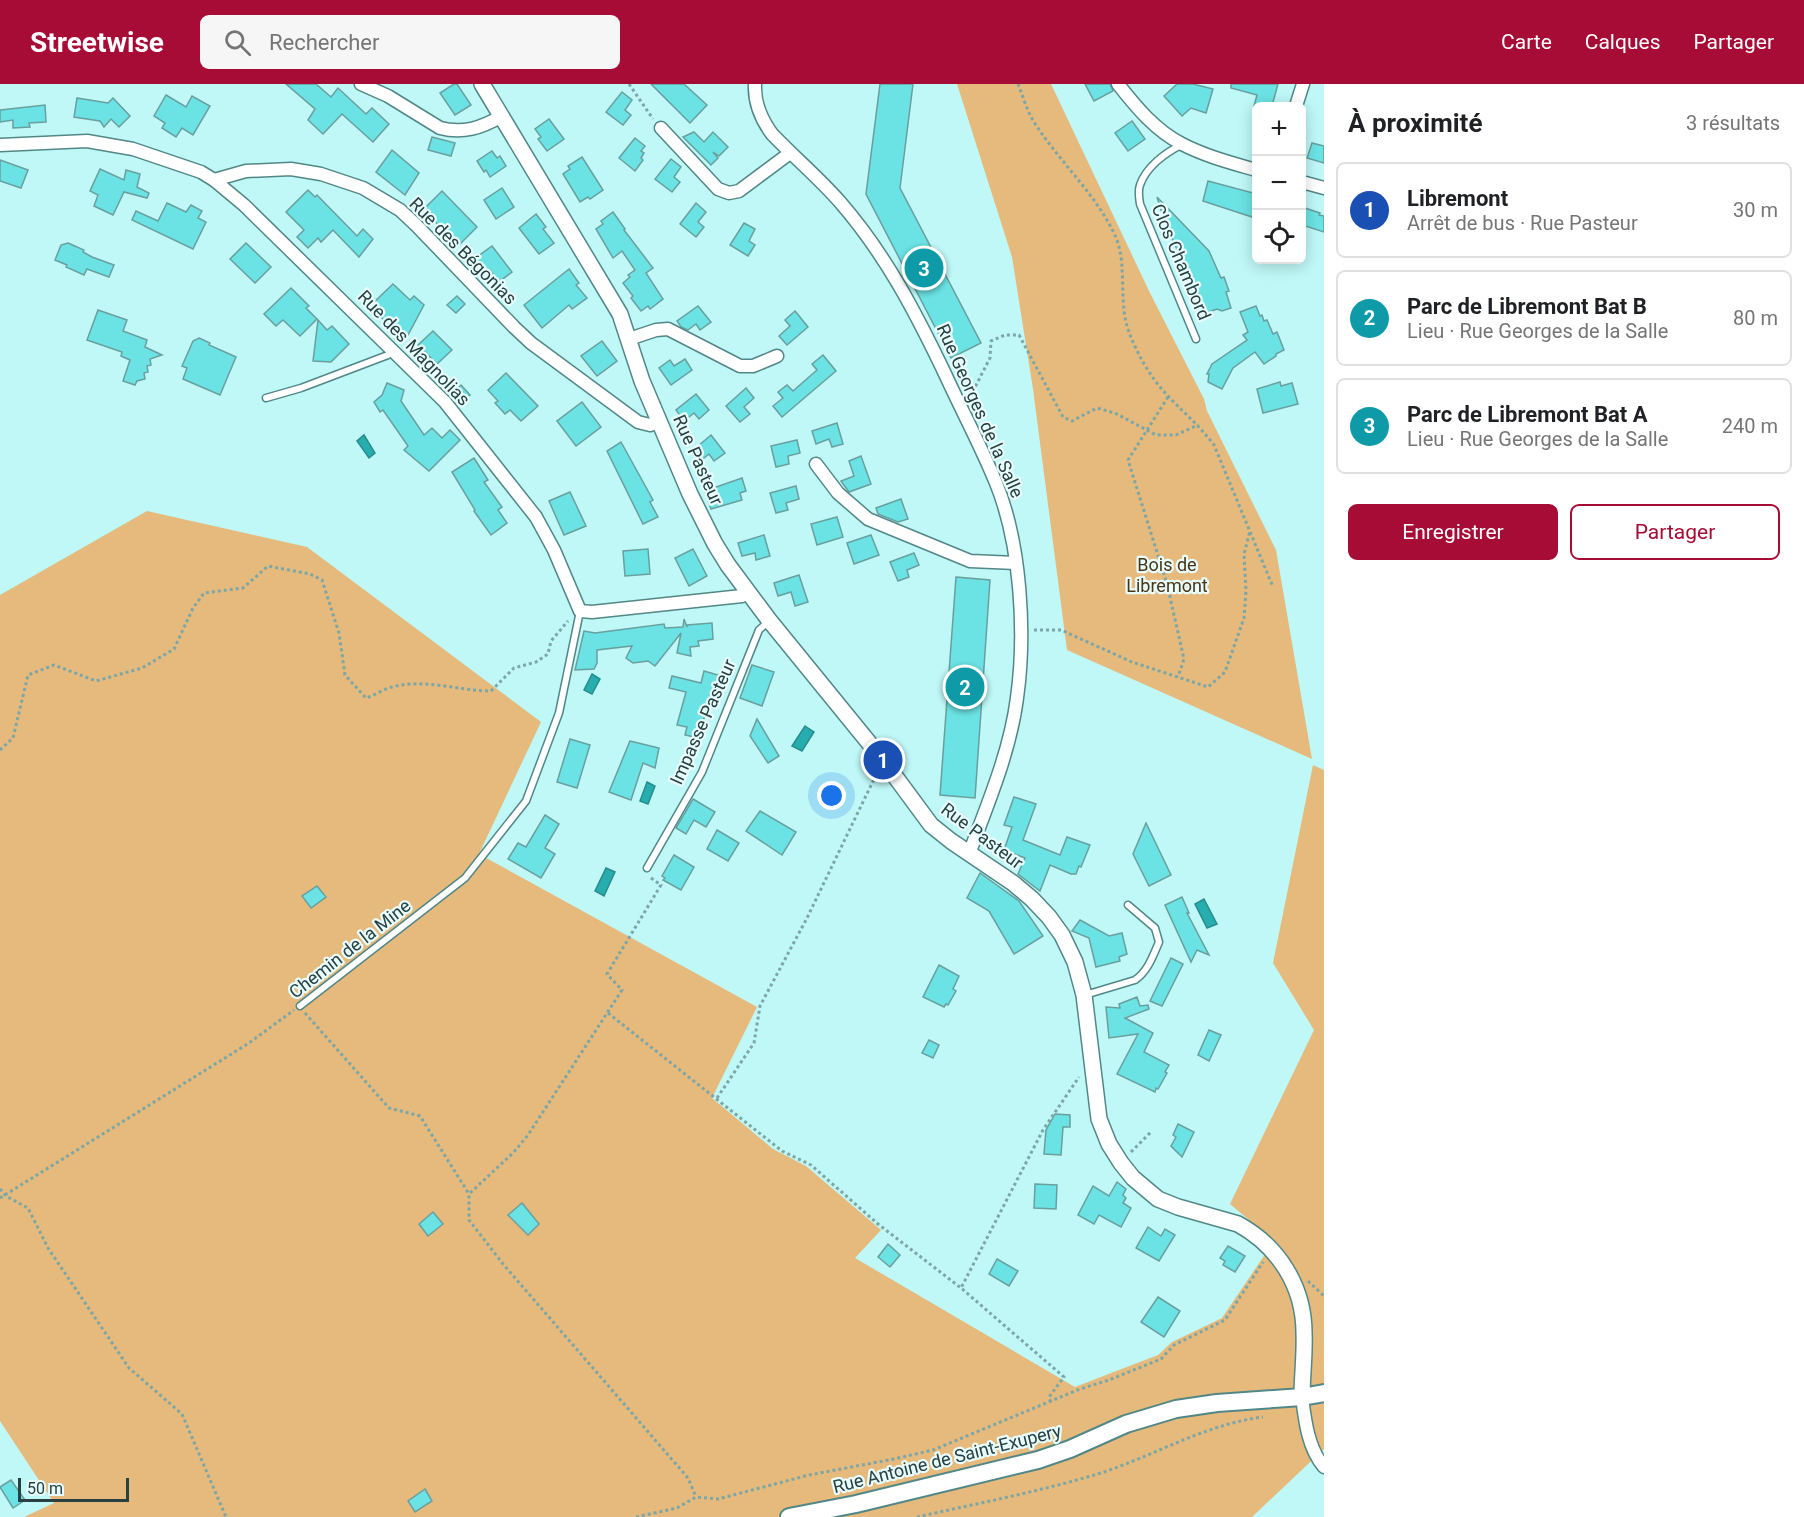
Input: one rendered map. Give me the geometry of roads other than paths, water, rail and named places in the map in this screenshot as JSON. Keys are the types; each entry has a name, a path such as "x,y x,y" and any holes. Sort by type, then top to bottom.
{"main road":[{"name":"Rue Antoine de Saint-Exupery","path":"789,1517 876,1499 1038,1460 1070,1449 1126,1424 1176,1409 1324,1393"}],"street":[{"path":"361,84 388,96 440,128 456,131 473,129 502,116"},
{"name":"Rue Pasteur","path":"482,84 620,314 642,381 690,494 715,544 769,620 883,760 931,825 1032,899 1049,917 1069,949 1084,995 1099,1119 1120,1163 1158,1198 1178,1207 1238,1224 1253,1233 1271,1250 1291,1277 1302,1309 1305,1330 1302,1397"},
{"name":"Rue Georges de la Salle","path":"755,84 759,112 763,122 840,203 891,270 915,310 997,484 1010,532 1019,586 1018,697 1013,725 998,777 969,854"},
{"path":"1118,84 1146,117 1182,144 1219,159 1252,169"},
{"path":"1297,102 1303,84"},
{"path":"661,128 718,189 724,192 740,191 790,153"},
{"name":"Rue des Magnolias","path":"0,145 67,141 106,143 133,148 172,160 214,180 244,205 445,402 536,517 554,550 580,611"},
{"name":"Rue des Bégonias","path":"214,180 246,171 291,169 342,180 377,196 400,210 416,225 531,343 638,422 650,425 660,422"},
{"path":"1306,183 1324,188"},
{"path":"629,339 656,330 668,329 740,366 753,366 777,356"},
{"path":"816,464 838,493 868,519 970,561 1016,563"},
{"path":"580,611 592,612 742,596 748,592"},
{"path":"1302,1397 1310,1441 1318,1460 1324,1467"}],"lane":[{"name":"Clos Chambord","path":"1182,144 1164,154 1145,176 1139,186 1140,204 1196,339"},
{"path":"266,398 301,388 388,355 393,350"},
{"name":"Chemin de la Mine","path":"300,1006 465,878 526,801 559,713 580,611"},
{"name":"Impasse Pasteur","path":"647,868 702,772 759,630 769,620"},
{"path":"1084,995 1135,980 1147,969 1159,942 1155,928 1128,905"}],"water":[{"path":"364,435 375,453 369,458 357,441"},
{"path":"592,674 600,679 592,694 584,690"},
{"path":"805,726 814,732 802,751 792,746"},
{"path":"647,782 655,786 648,804 640,801"},
{"path":"606,868 615,872 604,896 595,891"},
{"path":"1204,899 1217,924 1207,928 1195,904"}],"place":[{"name":"Parc de Libremont Bat A","path":"924,268"},
{"name":"Parc de Libremont Bat B","path":"965,687"},
{"name":"Libremont","path":"883,760"}],"park label":[{"name":"Bois de Libremont","path":"1167,575"}]}
